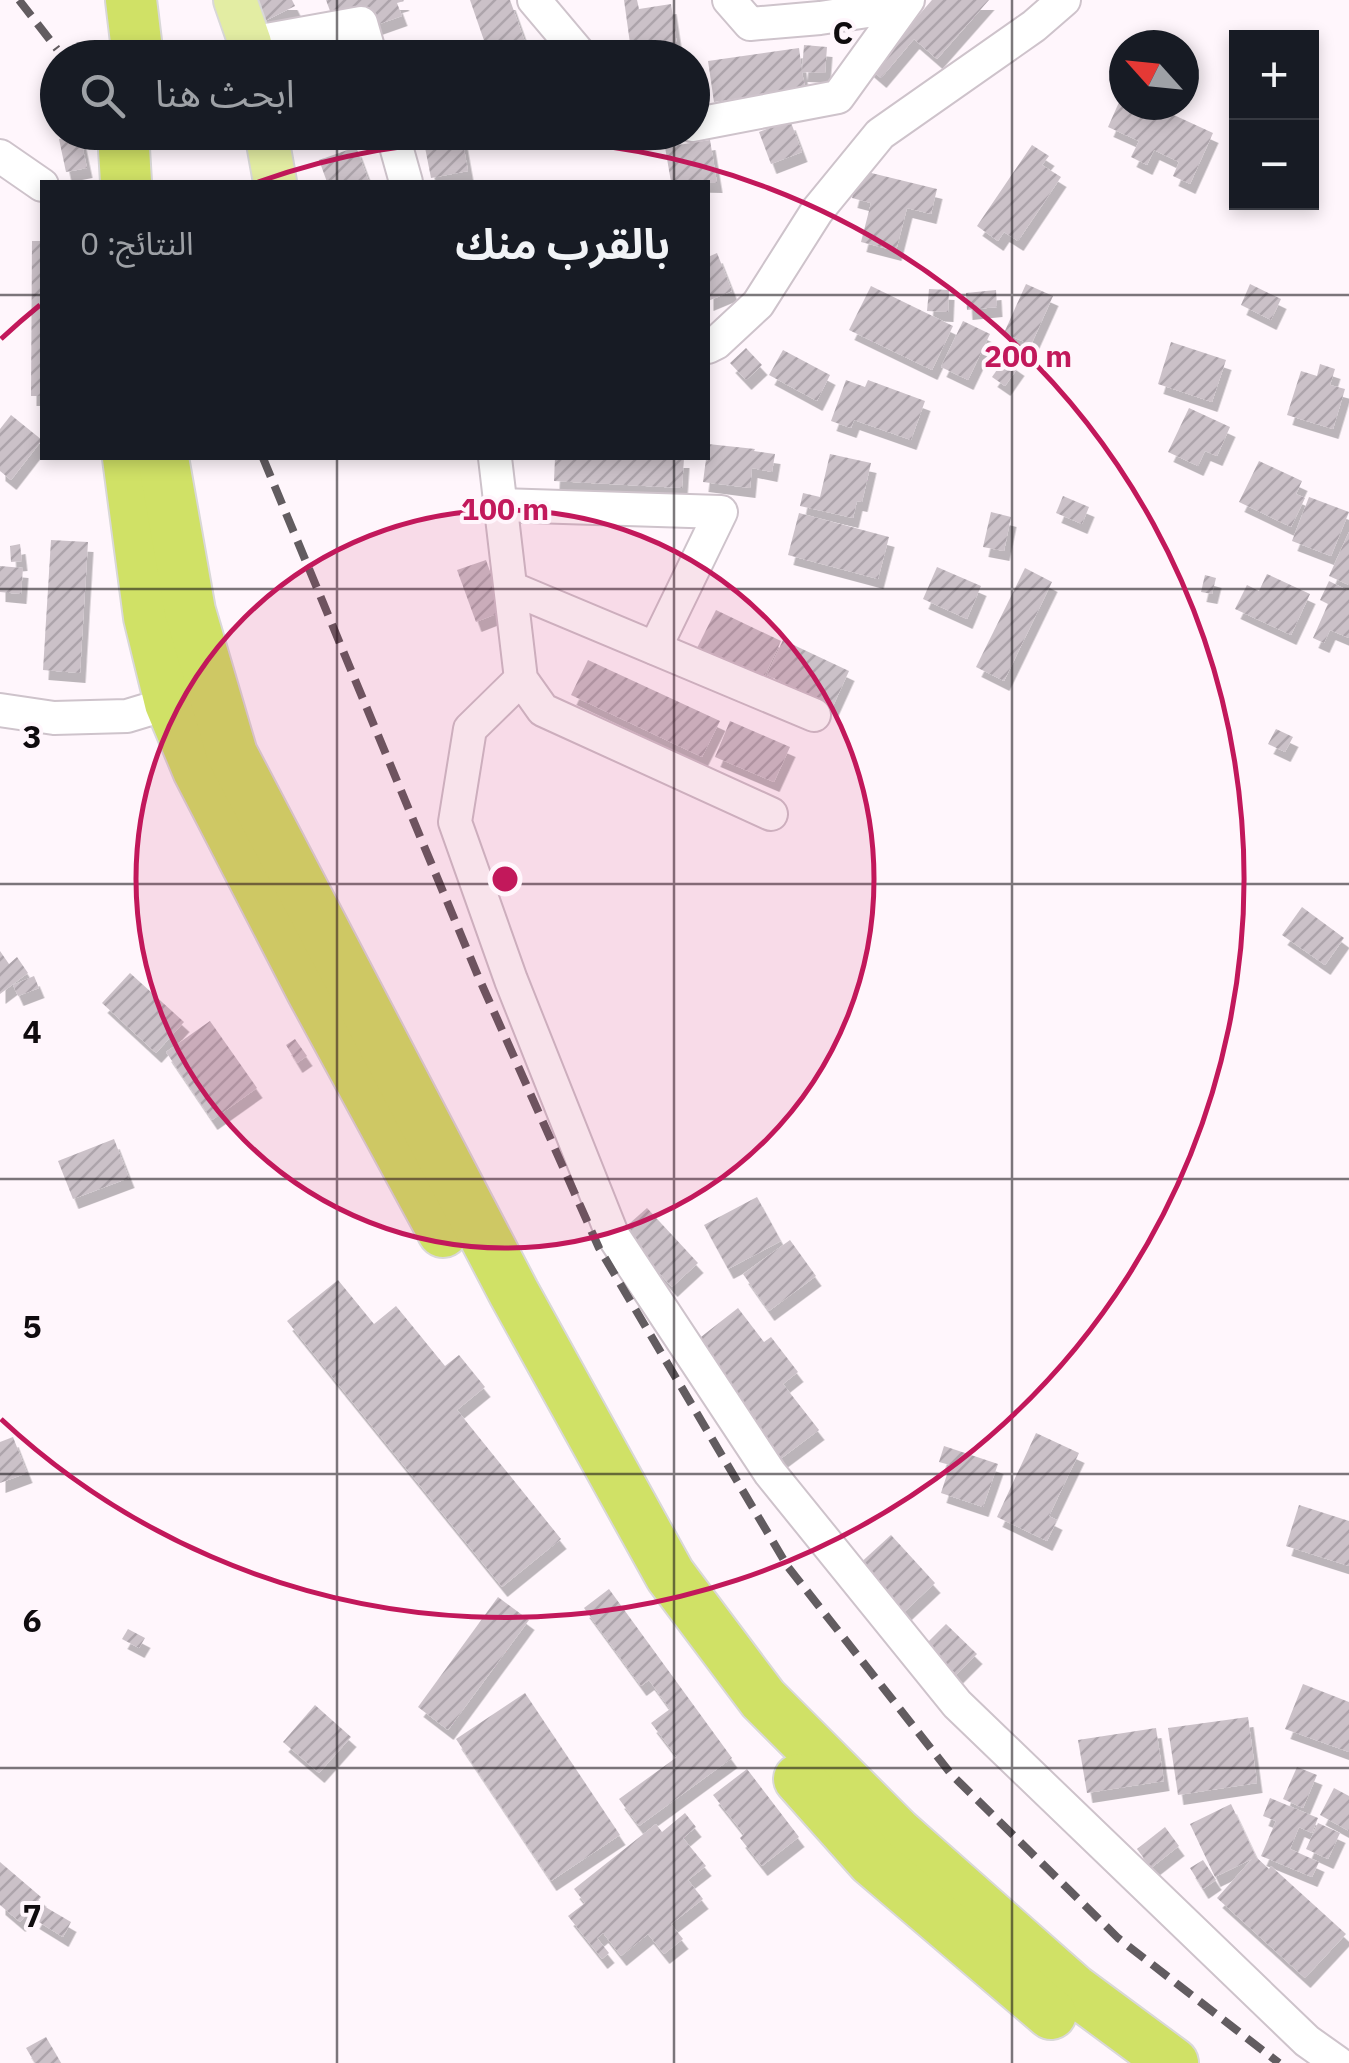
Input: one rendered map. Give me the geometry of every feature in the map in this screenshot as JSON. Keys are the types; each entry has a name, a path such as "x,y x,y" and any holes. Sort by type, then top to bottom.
{"highway":[{"path":"107,0 112,40"},
{"path":"131,0 136,40"},
{"path":"123,150 126,180"},
{"path":"147,150 149,180"},
{"path":"128,460 148,617 170,702 198,770 312,991 493,1322 648,1590 742,1716 872,1861 1055,2018 1116,2063"},
{"path":"163,460 190,610 232,754 514,1294 670,1575 763,1699 896,1833 1073,1989 1173,2063"}],"main road":[{"path":"235,0 249,40"},
{"path":"269,150 275,180"}],"street":[{"path":"534,0 568,40"},
{"path":"729,0 750,24 820,18 905,3"},
{"path":"710,346 758,304 817,211 880,134 1034,26 1064,0"},
{"path":"710,121 838,96 905,3"},
{"path":"291,40 361,22 366,40"},
{"path":"397,150 405,180"},
{"path":"0,156 40,184"},
{"path":"495,460 521,679 543,710 771,814"},
{"path":"502,505 721,512 654,648"},
{"path":"511,588 814,714"},
{"path":"521,679 470,728 455,822 511,980 612,1234 770,1473 957,1704 1307,2041 1338,2063"},
{"path":"0,710 54,718 127,716 170,702"}],"building":[{"path":"251,0 292,0 295,6 263,22"},
{"path":"326,0 404,1 397,3 402,16 368,28 333,19"},
{"path":"470,0 510,0 524,40 484,40"},
{"path":"624,0 637,0 639,9 671,4 676,40 630,40"},
{"path":"932,0 989,0 937,59 914,39 881,78 867,66"},
{"path":"804,45 827,47 825,73 802,72 805,88 714,102 710,61 799,48 802,71"},
{"path":"790,120 802,152 771,164 759,132"},
{"path":"1111,120 1185,120 1213,133 1190,184 1173,176 1179,162 1154,150 1147,165 1131,157 1139,141 1108,127"},
{"path":"710,140 717,183 671,180 666,150 710,150"},
{"path":"1032,145 1049,156 1042,165 1061,177 1018,241 1004,232 998,241 977,226"},
{"path":"61,150 83,150 87,168 66,172"},
{"path":"357,150 368,180 326,180 319,160"},
{"path":"426,150 464,150 468,171 431,178"},
{"path":"859,170 937,189 931,214 907,208 896,251 861,242 871,203 852,198"},
{"path":"32,241 40,241 40,396 31,396"},
{"path":"717,253 732,291 710,300 710,256"},
{"path":"1026,284 1053,296 1031,345 1004,333"},
{"path":"1250,284 1281,299 1271,320 1241,305"},
{"path":"871,286 953,326 932,370 849,330"},
{"path":"929,289 949,290 948,312 927,311"},
{"path":"996,290 997,307 967,310 966,293"},
{"path":"963,321 990,334 968,380 941,367"},
{"path":"1171,342 1226,360 1212,402 1158,384"},
{"path":"746,348 762,365 746,380 730,363"},
{"path":"783,350 830,375 817,401 769,375"},
{"path":"1006,357 1019,366 1005,386 992,377"},
{"path":"1320,364 1335,369 1330,385 1345,389 1333,429 1287,415 1301,371 1317,376"},
{"path":"846,380 865,387 868,380 925,401 911,440 854,420 851,428 831,421"},
{"path":"1189,408 1230,427 1217,456 1205,451 1198,466 1168,452"},
{"path":"11,415 40,438 11,480 0,471 0,429"},
{"path":"710,444 775,454 772,472 752,468 750,488 703,482"},
{"path":"830,454 871,463 862,502 857,501 853,518 800,506 803,493 820,497"},
{"path":"555,460 684,460 682,488 554,481"},
{"path":"1259,461 1302,481 1296,494 1305,498 1291,527 1239,502"},
{"path":"1063,496 1089,507 1082,524 1056,513"},
{"path":"1309,497 1349,512 1331,556 1292,541"},
{"path":"991,512 1011,517 1004,551 983,547"},
{"path":"799,513 889,537 878,579 788,555"},
{"path":"1349,532 1349,585 1329,576"},
{"path":"51,540 88,542 80,673 43,670"},
{"path":"20,544 22,561 11,562 10,546"},
{"path":"486,560 504,611 476,622 457,570"},
{"path":"0,566 23,568 21,594 0,592"},
{"path":"937,567 981,586 967,619 923,599"},
{"path":"1025,568 1052,582 1004,681 976,667"},
{"path":"1267,574 1310,594 1291,635 1235,609 1247,585 1259,591"},
{"path":"1205,575 1216,578 1212,594 1201,592"},
{"path":"1329,581 1349,591 1349,638 1330,630 1324,643 1313,638 1328,604 1320,600"},
{"path":"716,610 781,641 763,679 697,648"},
{"path":"783,640 849,671 833,706 767,675"},
{"path":"588,660 720,721 702,757 571,695"},
{"path":"730,721 790,747 774,782 715,757"},
{"path":"1276,729 1293,737 1285,752 1268,744"},
{"path":"1302,907 1344,938 1325,965 1282,935"},
{"path":"0,951 9,964 17,957 28,973 0,994"},
{"path":"130,973 184,1022 156,1053 102,1003"},
{"path":"34,976 39,988 18,996 13,985"},
{"path":"210,1021 257,1088 212,1120 166,1052"},
{"path":"295,1039 307,1056 297,1063 286,1045"},
{"path":"114,1139 129,1178 73,1199 58,1161"},
{"path":"757,1197 781,1241 728,1269 704,1225"},
{"path":"647,1208 698,1263 672,1287 621,1231"},
{"path":"790,1240 816,1276 769,1311 743,1274"},
{"path":"338,1280 374,1324 396,1306 445,1366 459,1355 485,1387 457,1410 561,1539 502,1587 287,1321"},
{"path":"738,1308 764,1342 771,1337 798,1372 783,1384 819,1430 775,1463 692,1344"},
{"path":"1036,1433 1079,1453 1049,1516 1057,1520 1047,1541 997,1517"},
{"path":"13,1437 27,1473 0,1483 0,1442"},
{"path":"944,1446 998,1464 983,1507 941,1493 950,1465 939,1462"},
{"path":"1299,1505 1349,1521 1349,1566 1286,1546"},
{"path":"891,1535 935,1583 901,1615 857,1566"},
{"path":"609,1589 732,1758 639,1826 619,1799 677,1757 651,1723 670,1709 649,1680 641,1686 584,1608"},
{"path":"498,1597 529,1620 448,1730 418,1707"},
{"path":"946,1624 977,1654 950,1681 919,1651"},
{"path":"128,1629 145,1638 139,1648 122,1639"},
{"path":"1303,1684 1349,1702 1349,1752 1285,1729"},
{"path":"525,1693 620,1835 551,1881 456,1739"},
{"path":"315,1705 351,1737 319,1773 283,1742"},
{"path":"1248,1717 1257,1783 1178,1795 1168,1728"},
{"path":"1156,1728 1164,1781 1087,1793 1078,1740"},
{"path":"1297,1767 1317,1775 1303,1808 1283,1799"},
{"path":"747,1769 799,1837 762,1866 740,1838 744,1834 713,1795"},
{"path":"1334,1788 1349,1796 1349,1831 1320,1815"},
{"path":"1270,1798 1318,1818 1312,1833 1299,1827 1290,1849 1319,1862 1312,1877 1261,1856 1276,1821 1263,1816"},
{"path":"1231,1804 1256,1857 1346,1934 1305,1978 1217,1898 1252,1859 1215,1877 1190,1824"},
{"path":"685,1813 696,1827 683,1838 706,1866 688,1880 703,1899 671,1924 683,1939 664,1954 648,1934 621,1956 603,1933 597,1938 609,1953 602,1959 568,1916 585,1903 574,1889 656,1824 662,1832"},
{"path":"1318,1823 1340,1833 1328,1859 1306,1849"},
{"path":"1165,1827 1179,1846 1151,1868 1137,1849"},
{"path":"1203,1860 1216,1880 1203,1889 1190,1868"},
{"path":"0,1862 41,1897 20,1922 0,1905"},
{"path":"42,1905 71,1922 63,1937 34,1919"},
{"path":"46,2037 61,2063 35,2063 26,2048"}],"railway":[{"path":"19,0 50,40"},
{"path":"264,460 478,976 599,1248 788,1567 951,1774 1118,1938 1279,2063"}]}
